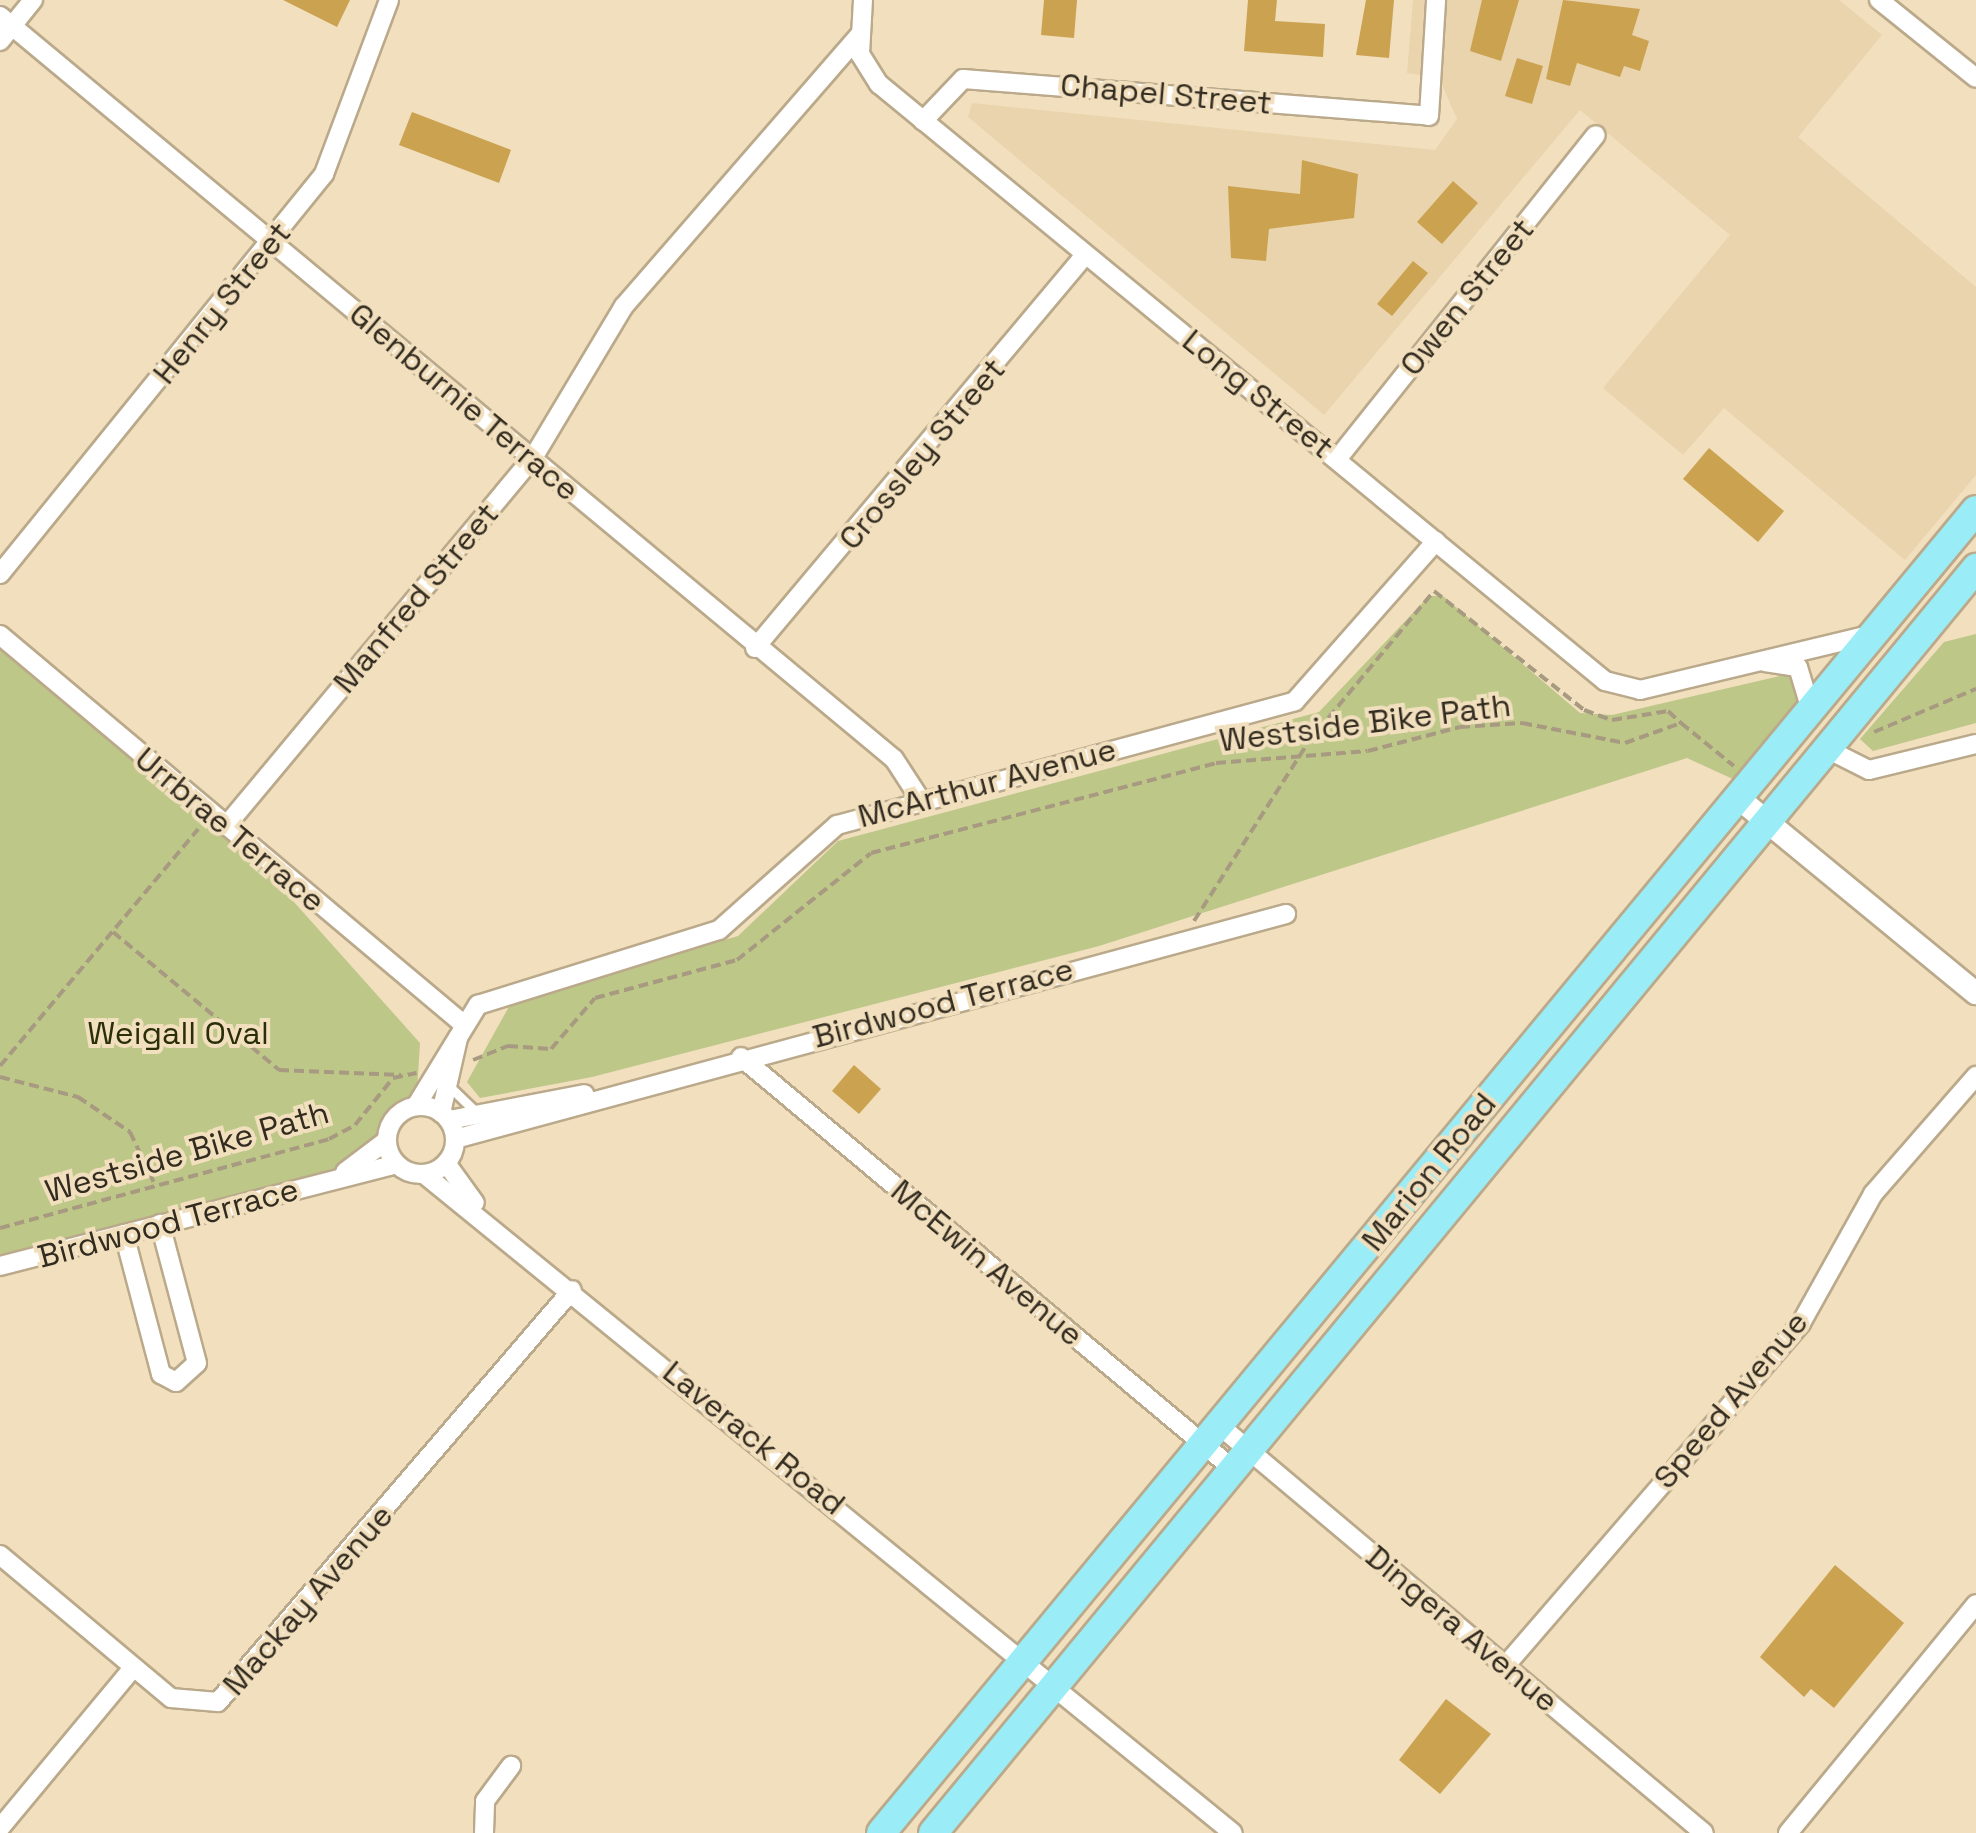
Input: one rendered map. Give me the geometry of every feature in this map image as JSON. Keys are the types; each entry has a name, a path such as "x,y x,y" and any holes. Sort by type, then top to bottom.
{"main road":[{"name":"Marion Road","path":"881,1833 1212,1435 1737,783 1874,634 1976,510"},
{"name":"Marion Road","path":"933,1833 1764,820 1976,568"}],"street":[{"path":"4,28 33,0"},
{"name":"Henry Street","path":"0,574 272,243 324,174 389,0"},
{"name":"Long Street","path":"863,0 859,36 866,70 1085,256 1622,690 1874,634"},
{"name":"Chapel Street","path":"923,121 949,88 981,78 1428,116 1436,0"},
{"path":"1879,0 1976,78"},
{"name":"Glenburnie Terrace","path":"4,28 272,243 894,760 918,796"},
{"name":"Manfred Street","path":"226,826 533,458 624,306 859,36"},
{"name":"Owen Street","path":"1338,458 1596,135"},
{"name":"Crossley Street","path":"755,648 1085,256"},
{"name":"McArthur Avenue","path":"416,1106 462,1023 505,990 719,930 837,825 918,796 1295,701 1436,541"},
{"name":"Urrbrae Terrace","path":"0,635 462,1023"},
{"name":"Long Street","path":"1730,667 1798,667 1810,707"},
{"path":"1826,748 1869,770 1976,744"},
{"path":"1737,783 1764,820 1976,993"},
{"name":"Birdwood Terrace","path":"455,1139 600,1092 1286,914"},
{"path":"445,1116 416,1106 397,1115 386,1140 396,1164 424,1174 446,1163 455,1139 445,1116 448,1084 462,1023"},
{"name":"McEwin Avenue","path":"742,1056 1241,1460"},
{"name":"Speed Avenue","path":"1506,1666 1801,1323 1873,1194 1976,1076"},
{"name":"Birdwood Terrace","path":"445,1116 478,1114 600,1092"},
{"name":"Birdwood Terrace","path":"336,1179 386,1140"},
{"name":"Laverack Road","path":"446,1163 485,1216"},
{"name":"Birdwood Terrace","path":"0,1266 396,1164"},
{"name":"Laverack Road","path":"424,1174 485,1216 1233,1833"},
{"path":"124,1234 161,1374 188,1379 196,1363 160,1224"},
{"name":"Mackay Avenue","path":"0,1555 133,1668 199,1706 230,1694 572,1290"},
{"name":"Dingera Avenue","path":"1241,1460 1506,1666 1704,1833"},
{"path":"1788,1833 1976,1604"},
{"path":"0,1828 133,1668"},
{"path":"484,1833 485,1801 511,1766"}],"lane":[{"path":"448,1084 478,1114"}],"path":[{"path":"1195,936 1198,906 1300,755 1434,592 1584,710 1612,720 1668,711 1737,783"},
{"path":"1863,742 1888,722 1976,689"},
{"name":"Westside Bike Path","path":"460,1067 508,1046 551,1049 595,998 737,960 870,853 1216,763 1522,723 1625,743 1681,724"},
{"path":"0,1066 198,829"},
{"path":"113,932 279,1070 422,1073"},
{"name":"Westside Bike Path","path":"0,1228 329,1139 400,1075"},
{"path":"0,1077 78,1096 130,1132 156,1186"}],"shaded area":[{"path":"1413,0 1839,0 1882,35 1798,137 1976,287 1976,475 1905,560 1724,408 1683,455 1603,388 1730,235 1580,110 1324,415 968,117 972,103 1435,150 1457,119 1439,78 1407,73"}],"green space":[{"path":"1429,596 1443,596 1580,713 1612,715 1793,673 1800,701 1735,780 1687,758 1099,946 592,1077 480,1098 467,1082 511,1003 738,936 838,841 1319,712"},
{"path":"1976,634 1976,723 1873,751 1860,739 1944,642"},
{"name":"Weigall Oval","path":"0,637 226,826 420,1043 416,1106 336,1179 0,1266"}],"building":[{"path":"283,0 350,0 337,27"},
{"path":"1044,0 1077,0 1074,38 1041,35"},
{"path":"1248,0 1277,0 1275,21 1325,24 1323,57 1244,51"},
{"path":"1366,0 1394,0 1389,58 1356,55"},
{"path":"1482,0 1519,0 1501,61 1470,51"},
{"path":"1563,0 1640,9 1632,35 1649,41 1640,71 1624,66 1620,77 1577,63 1570,86 1546,79"},
{"path":"1517,58 1543,66 1532,104 1505,96"},
{"path":"412,112 511,150 499,183 399,145"},
{"path":"1302,160 1358,174 1354,218 1269,229 1266,261 1231,258 1228,186 1300,194"},
{"path":"1453,181 1478,203 1442,244 1417,222"},
{"path":"1413,261 1428,273 1392,316 1377,304"},
{"path":"1709,448 1784,511 1758,542 1683,479"},
{"path":"854,1065 881,1089 859,1114 832,1091"},
{"path":"1835,1565 1904,1623 1834,1708 1811,1689 1804,1697 1760,1657"},
{"path":"1446,1699 1491,1734 1440,1794 1399,1760"}]}
